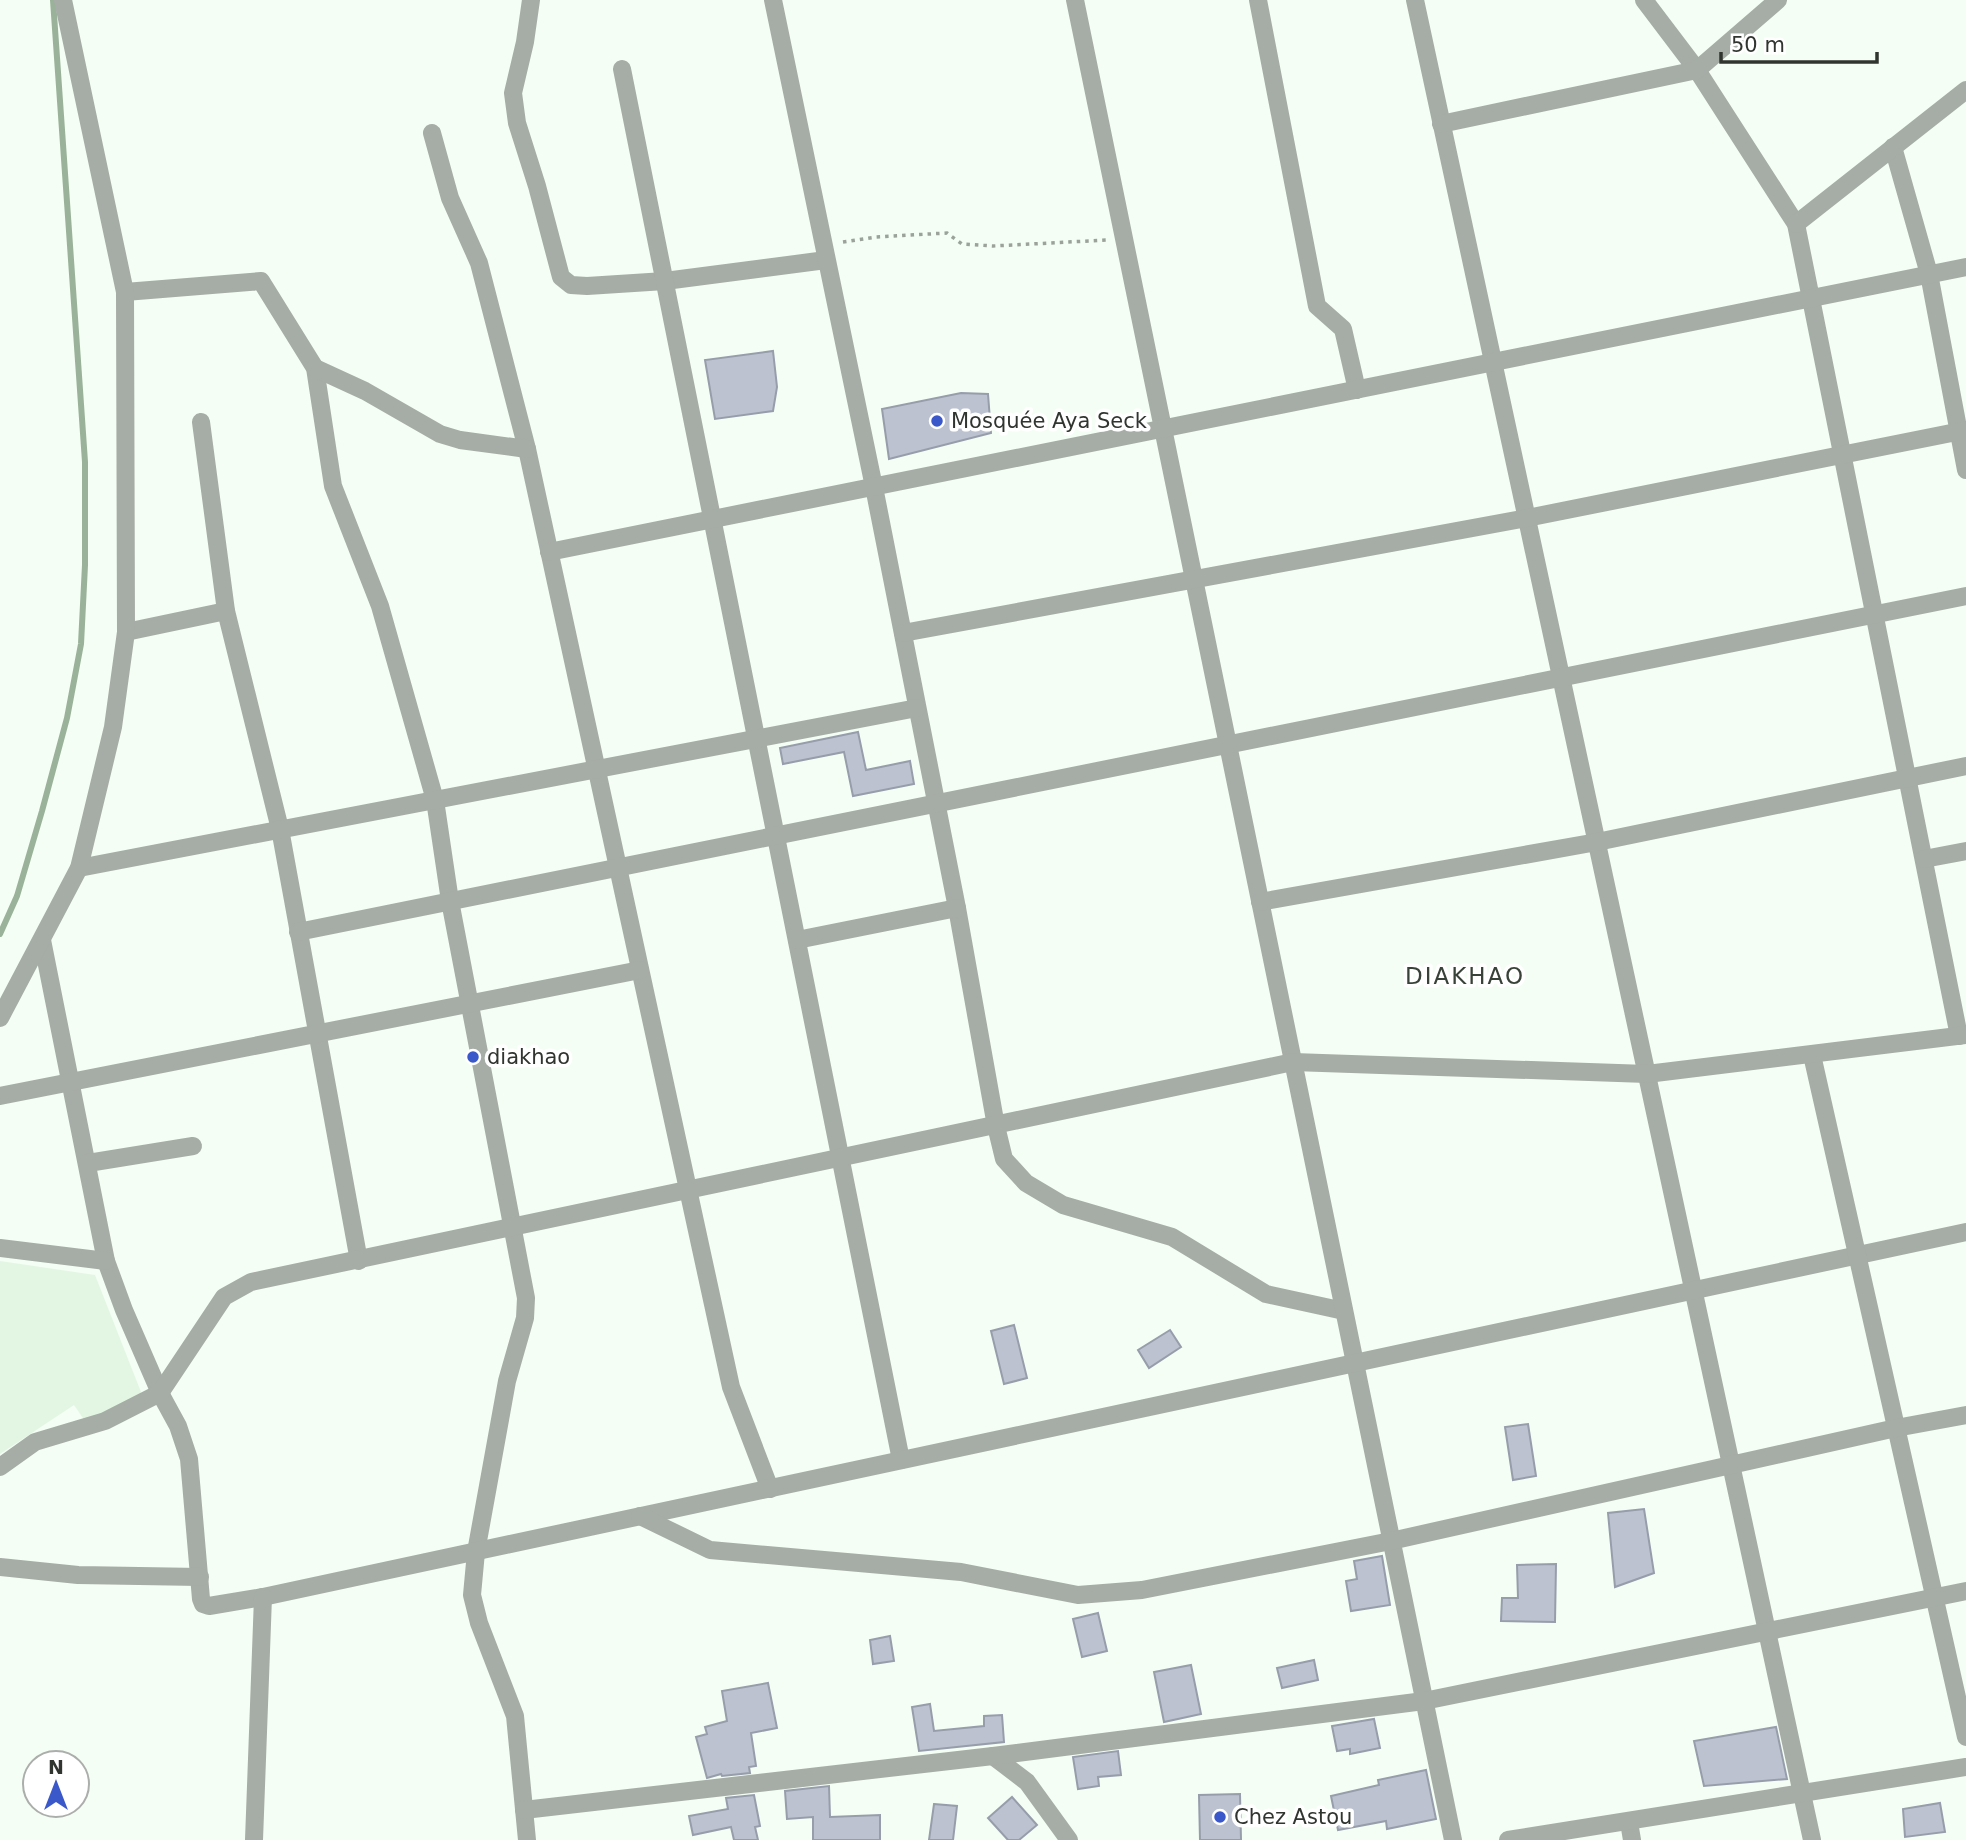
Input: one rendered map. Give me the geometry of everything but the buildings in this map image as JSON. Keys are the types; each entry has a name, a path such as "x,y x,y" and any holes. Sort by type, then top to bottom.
{"street":[{"path":"531,0 513,93 517,123 561,277 572,285 587,286 665,281 825,253"},
{"path":"774,0 903,633 1004,1159 1026,1183 1063,1205 1172,1237 1266,1294 1344,1311"},
{"path":"1075,0 1452,1840"},
{"path":"1258,0 1317,306 1343,329 1357,390"},
{"path":"1415,0 1812,1840"},
{"path":"0,1466 36,1442 105,1421 160,1393 224,1297 251,1282 1293,1062 1647,1074 1963,1035 1907,779 1796,224 1697,70 1644,0"},
{"path":"1441,124 1697,70 1778,0"},
{"path":"0,1018 79,867 113,727 126,632 125,292 67,1"},
{"path":"622,69 901,1460"},
{"path":"1796,224 1966,90"},
{"path":"432,133 450,198 479,263 527,449 731,1387 770,1489"},
{"path":"1893,147 1929,274 1962,430 1966,470"},
{"path":"549,552 1966,267"},
{"path":"125,292 261,281 315,368 333,486 380,606 435,800 450,901 526,1298 525,1318 507,1381 476,1552 472,1595 479,1623 515,1716 527,1840"},
{"path":"315,368 365,391 440,434 460,440 527,449"},
{"path":"201,422 226,611 280,829 359,1261"},
{"path":"903,633 1527,518 1962,430"},
{"path":"298,932 1966,596"},
{"path":"126,632 226,611"},
{"path":"79,867 917,708"},
{"path":"1260,902 1597,842 1966,766"},
{"path":"1924,859 1966,851"},
{"path":"797,940 957,908"},
{"path":"43,940 106,1261 160,1393 178,1426 189,1459 203,1604 209,1606 476,1552 1966,1232"},
{"path":"0,1097 640,971"},
{"path":"1812,1055 1966,1737"},
{"path":"88,1163 193,1146"},
{"path":"0,1248 106,1261"},
{"path":"640,1516 710,1550 961,1572 1079,1595 1142,1590 1391,1541 1896,1428 1966,1415"},
{"path":"0,1567 78,1575 200,1577"},
{"path":"524,1811 993,1756 1424,1701 1966,1591"},
{"path":"254,1840 262,1597"},
{"path":"993,1756 1027,1782 1069,1840"},
{"path":"1508,1840 1630,1831 1802,1794 1966,1767"}],"path":[{"path":"825,253 876,237 947,233 962,244 972,245 1124,239"}],"shaded area":[{"path":"0,1261 95,1275 141,1392 137,1399 85,1421 74,1405 0,1454"}],"waterway":[{"path":"0,934 17,896 42,811 67,718 81,644 85,565 85,462 53,0"}],"place":[{"name":"Mosquée Aya Seck","path":"937,421"},
{"name":"diakhao","path":"473,1057"},
{"name":"Chez Astou","path":"1220,1817"}],"district":[{"name":"DIAKHAO","path":"1465,976"}]}
